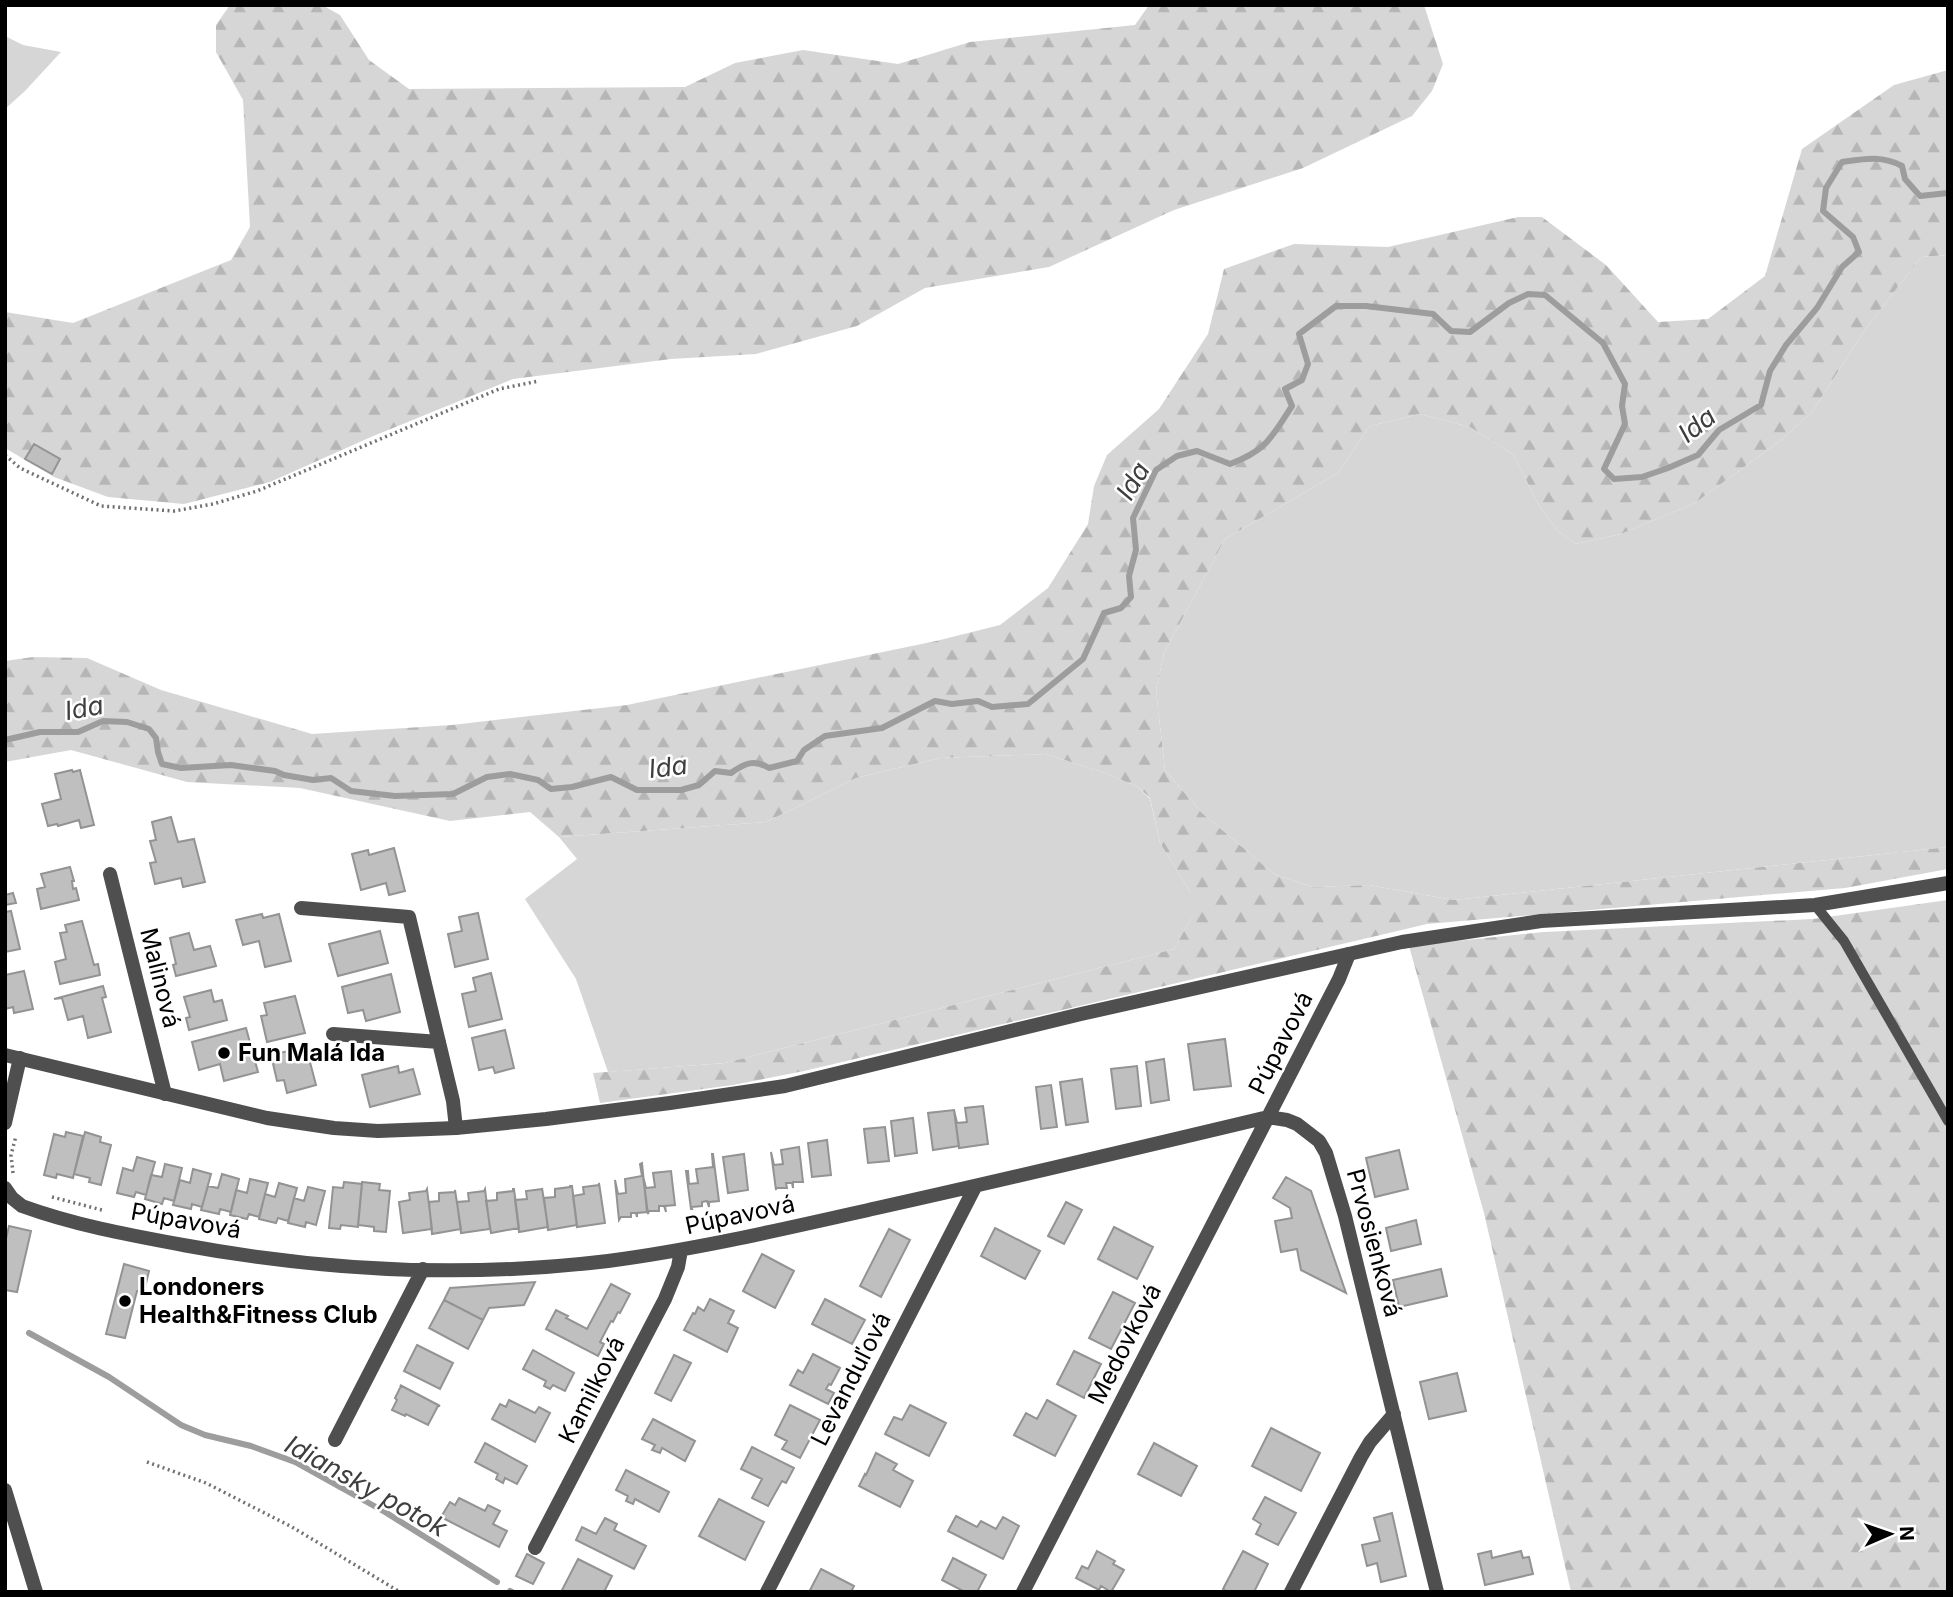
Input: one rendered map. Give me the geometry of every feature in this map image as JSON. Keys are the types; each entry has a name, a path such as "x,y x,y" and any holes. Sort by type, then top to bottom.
{"street":[{"name":"Malinová","path":"110,873 165,1094"},
{"path":"5,1055 267,1118 334,1128 378,1131 456,1128 670,1104 785,1086 1080,1014 1402,942 1541,921 1815,905 1948,883"},
{"path":"301,908 409,917 453,1101 456,1128"},
{"name":"Púpavová","path":"5,1188 22,1206 116,1232 219,1252 315,1264 383,1269 501,1269 606,1261 706,1247 1268,1117 1339,979 1349,954"},
{"path":"333,1034 439,1042"},
{"path":"11,1128 20,1058"},
{"name":"Prvosienková","path":"1268,1117 1297,1124 1320,1141 1326,1153 1345,1216 1437,1592"},
{"name":"Medovková","path":"1023,1592 1268,1117"},
{"name":"Levanduľová","path":"767,1592 975,1186"},
{"name":"Kamilková","path":"535,1548 664,1299 678,1267 681,1250"},
{"path":"335,1440 423,1269"},
{"path":"1291,1592 1361,1457 1394,1414"},
{"path":"5,1490 37,1592"}],"lane":[{"path":"1815,905 1844,942 1948,1121"}],"path":[{"path":"5,455 20,468 101,506 174,511 213,504 257,491 499,389 539,381"},
{"path":"11,1128 13,1174"},
{"path":"49,1196 103,1210"},
{"path":"147,1462 206,1483 292,1527 400,1592"}],"green space":[{"path":"230,5 322,5 340,15 369,60 409,89 685,87 735,63 803,50 898,64 970,42 1135,25 1149,5 1424,5 1443,64 1432,91 1412,116 1303,168 1174,210 1049,267 925,288 857,326 756,354 671,359 513,379 270,482 184,504 108,497 54,477 5,448 5,312 73,323 231,260 250,227 243,100 216,52 216,25"},
{"path":"5,36 23,45 61,52 5,109"},
{"path":"1948,70 1948,255 1921,257 1864,331 1812,412 1781,440 1695,503 1621,534 1576,544 1558,531 1539,506 1514,455 1470,427 1419,414 1370,426 1338,473 1225,539 1164,653 1156,690 1165,770 1202,813 1274,874 1313,887 1369,885 1454,900 1948,847 1948,869 1845,888 1427,924 804,1071 733,1085 600,1103 593,1073 725,1063 1174,949 1191,918 1191,893 1160,843 1150,798 1138,787 1108,774 1046,754 940,758 856,778 766,822 559,837 530,812 450,821 300,788 187,782 71,750 5,762 5,661 33,657 87,658 161,690 312,734 452,725 627,705 936,641 1000,625 1048,588 1088,524 1094,486 1107,455 1159,409 1208,334 1224,269 1294,244 1388,247 1518,217 1542,217 1606,265 1658,322 1708,319 1765,276 1802,149 1894,85"},
{"path":"1948,255 1948,847 1454,900 1369,885 1313,887 1274,874 1202,813 1165,770 1156,690 1164,653 1225,539 1338,473 1370,426 1419,414 1470,427 1514,455 1539,506 1558,531 1576,544 1621,534 1695,503 1781,440 1812,412 1864,331 1921,257"},
{"path":"1046,754 1108,774 1138,787 1150,799 1160,843 1191,893 1191,918 1174,949 725,1063 608,1072 576,979 525,899 577,859 559,837 766,822 856,778 940,758"},
{"path":"1948,900 1948,1592 1571,1592 1484,1213 1409,946 1544,932 1813,919"}],"building":[{"path":"34,444 60,459 52,474 25,459"},
{"path":"80,770 94,825 81,828 79,820 48,826 42,804 61,799 55,774"},
{"path":"171,817 178,842 194,839 205,882 183,887 181,878 155,884 150,863 156,862 150,841 156,840 152,822"},
{"path":"394,848 405,891 389,895 386,883 361,890 352,854 368,850 369,855"},
{"path":"70,867 73,889 76,888 79,900 41,909 37,889 45,887 41,874"},
{"path":"13,893 16,903 5,905 5,895"},
{"path":"11,911 20,949 5,952 5,912"},
{"path":"478,913 488,959 455,967 448,934 462,931 459,917"},
{"path":"262,914 263,918 279,914 291,961 265,967 259,941 243,945 236,920"},
{"path":"82,921 94,965 98,964 100,975 60,984 55,962 66,959 60,933 67,932 65,925"},
{"path":"380,931 388,963 338,976 329,944"},
{"path":"189,933 194,950 210,946 216,966 176,976 170,938"},
{"path":"24,971 33,1009 14,1013 13,1007 5,1009 5,975"},
{"path":"491,973 502,1019 469,1027 462,994 476,991 473,978"},
{"path":"391,974 400,1012 366,1021 363,1010 348,1013 342,987"},
{"path":"103,986 106,997 102,998 111,1032 88,1038 83,1016 68,1020 62,998 54,999"},
{"path":"211,990 214,1002 222,1000 227,1020 189,1030 186,1018 190,1017 184,997"},
{"path":"295,996 305,1033 267,1042 261,1016 267,1015 264,1003"},
{"name":"Fun Malá Ida","path":"246,1028 258,1072 224,1081 220,1064 199,1070 192,1042"},
{"path":"505,1030 514,1068 495,1073 493,1067 479,1070 472,1038"},
{"path":"1225,1039 1231,1086 1194,1090 1188,1044"},
{"path":"306,1047 316,1085 287,1093 284,1080 277,1081 271,1055"},
{"path":"1164,1059 1169,1100 1151,1103 1146,1062"},
{"path":"398,1066 399,1073 413,1069 420,1094 370,1107 362,1075"},
{"path":"1137,1066 1141,1106 1116,1109 1111,1069"},
{"path":"1082,1079 1088,1122 1066,1125 1060,1082"},
{"path":"1051,1085 1057,1127 1041,1129 1036,1087"},
{"path":"983,1106 988,1144 959,1148 954,1110 957,1123 967,1122 965,1108"},
{"path":"954,1110 959,1146 933,1150 928,1113"},
{"path":"913,1118 917,1153 895,1156 891,1121"},
{"path":"885,1127 889,1161 868,1163 864,1129"},
{"path":"66,1132 83,1136 73,1178 57,1174 56,1178 44,1175 54,1134 65,1137"},
{"path":"85,1132 101,1137 100,1142 111,1145 101,1185 89,1182 90,1178 74,1174"},
{"path":"827,1140 831,1175 812,1177 808,1143"},
{"path":"799,1147 803,1182 793,1182 793,1188 792,1183 786,1183 787,1188 776,1190 771,1152 774,1165 783,1164 781,1150"},
{"path":"1399,1150 1408,1189 1375,1197 1366,1158"},
{"path":"712,1154 719,1201 709,1202 709,1207 707,1201 702,1202 702,1206 691,1209 686,1171 689,1184 698,1183 696,1169 713,1167"},
{"path":"744,1154 748,1190 728,1193 723,1157"},
{"path":"137,1157 155,1162 146,1195 136,1192 134,1197 117,1193 123,1168 133,1171"},
{"path":"642,1163 647,1212 637,1213 637,1217 636,1213 631,1213 631,1217 621,1217 619,1220 615,1180 618,1194 626,1193 625,1179 642,1176"},
{"path":"165,1164 182,1168 174,1201 164,1198 162,1204 145,1199 151,1175 162,1177"},
{"path":"193,1169 211,1174 202,1207 192,1204 191,1209 173,1205 180,1180 190,1183"},
{"path":"671,1171 675,1205 665,1206 666,1212 664,1206 659,1206 659,1211 649,1211 648,1214 643,1176 646,1188 655,1187 653,1173"},
{"path":"222,1174 239,1179 231,1212 220,1209 219,1214 201,1210 208,1186 218,1188"},
{"path":"1286,1177 1311,1191 1346,1293 1301,1270 1297,1249 1281,1252 1275,1221 1292,1218 1290,1208 1273,1198"},
{"path":"250,1179 268,1183 259,1217 249,1214 247,1219 230,1215 236,1190 247,1193"},
{"path":"344,1182 362,1184 358,1227 341,1225 340,1229 329,1228 333,1187 343,1188"},
{"path":"362,1182 380,1184 379,1190 390,1191 386,1232 358,1225"},
{"path":"279,1183 297,1188 288,1221 278,1218 276,1223 259,1219 265,1194 275,1197"},
{"path":"599,1183 605,1223 577,1227 573,1196 584,1194 583,1187"},
{"path":"570,1186 577,1225 548,1230 544,1198 555,1197 555,1189"},
{"path":"308,1187 325,1191 316,1225 306,1222 305,1227 288,1223 294,1198 304,1201"},
{"path":"542,1188 548,1227 519,1232 515,1200 527,1199 526,1191"},
{"path":"427,1189 432,1229 403,1233 399,1202 410,1200 409,1193"},
{"path":"485,1189 490,1229 461,1233 457,1202 469,1201 468,1193"},
{"path":"513,1189 519,1228 491,1233 486,1201 497,1200 497,1193"},
{"path":"455,1190 461,1229 432,1234 429,1202 439,1201 439,1193"},
{"path":"1066,1202 1082,1210 1064,1244 1048,1236"},
{"path":"1416,1220 1421,1244 1391,1251 1386,1228"},
{"path":"9,1226 31,1231 17,1292 5,1290 5,1243"},
{"path":"1114,1227 1153,1247 1137,1279 1098,1259"},
{"path":"995,1228 1040,1251 1025,1279 981,1256"},
{"path":"889,1229 910,1240 881,1297 860,1286"},
{"path":"762,1254 794,1271 775,1308 743,1291"},
{"path":"124,1264 149,1271 144,1292 137,1291 125,1338 106,1334"},
{"path":"1441,1269 1447,1296 1399,1307 1393,1280"},
{"path":"535,1282 524,1305 489,1308 483,1320 444,1300 450,1288"},
{"path":"611,1284 630,1294 600,1342 604,1344 598,1356 546,1329 556,1310 587,1329"},
{"path":"1113,1292 1135,1303 1111,1349 1089,1338"},
{"path":"710,1299 734,1311 728,1323 738,1328 727,1352 684,1330 698,1307 704,1311"},
{"path":"825,1299 865,1320 852,1344 812,1324"},
{"path":"444,1300 483,1320 468,1349 429,1328"},
{"path":"417,1345 453,1363 440,1389 404,1371"},
{"path":"533,1350 574,1373 565,1391 553,1385 550,1389 544,1386 546,1381 523,1369"},
{"path":"1074,1351 1101,1364 1084,1398 1057,1384"},
{"path":"813,1354 840,1368 826,1389 834,1393 828,1404 790,1385 798,1370 803,1373"},
{"path":"674,1355 691,1363 671,1401 655,1393"},
{"path":"1457,1373 1466,1411 1429,1419 1420,1382"},
{"path":"400,1385 440,1406 428,1425 392,1410"},
{"path":"509,1400 535,1413 539,1407 550,1413 535,1442 492,1419 500,1404 506,1407"},
{"path":"1047,1400 1076,1416 1055,1456 1014,1435 1026,1413 1037,1419"},
{"path":"790,1405 820,1420 800,1458 782,1449 787,1441 775,1435"},
{"path":"910,1405 946,1423 929,1456 885,1434 894,1417 902,1420"},
{"path":"653,1419 695,1441 685,1461 662,1448 660,1453 652,1450 655,1445 642,1439"},
{"path":"1271,1428 1320,1453 1301,1491 1252,1466"},
{"path":"485,1443 527,1466 517,1484 505,1478 503,1483 496,1479 498,1474 475,1462"},
{"path":"1154,1443 1197,1466 1181,1496 1138,1474"},
{"path":"752,1447 794,1468 786,1483 782,1481 768,1506 752,1498 762,1479 741,1469"},
{"path":"876,1453 897,1464 893,1470 913,1481 900,1507 859,1486"},
{"path":"626,1470 669,1492 659,1512 635,1499 633,1504 626,1501 628,1496 616,1490"},
{"path":"1265,1497 1296,1513 1278,1545 1256,1534 1261,1524 1253,1519"},
{"path":"459,1498 485,1511 488,1505 500,1511 493,1524 507,1531 499,1547 441,1517 450,1502 455,1505"},
{"path":"719,1499 764,1522 745,1560 699,1536"},
{"path":"1392,1513 1406,1576 1381,1582 1377,1563 1367,1566 1362,1545 1380,1541 1374,1518"},
{"path":"956,1516 977,1527 981,1521 996,1529 1003,1517 1019,1526 1003,1559 948,1531"},
{"path":"605,1518 617,1524 614,1530 646,1546 634,1569 576,1540 582,1527 596,1534"},
{"path":"1097,1551 1115,1561 1113,1564 1124,1570 1111,1592 1101,1586 1099,1590 1076,1578 1082,1566 1088,1569"},
{"path":"1243,1551 1268,1564 1254,1592 1228,1592 1223,1589"},
{"path":"1491,1551 1492,1558 1521,1551 1523,1558 1529,1557 1533,1574 1485,1585 1478,1554"},
{"path":"527,1554 544,1563 533,1584 516,1576"},
{"path":"953,1558 986,1575 977,1592 965,1592 942,1580"},
{"path":"578,1559 612,1576 604,1592 561,1592"},
{"path":"821,1569 854,1586 851,1592 809,1592"}],"waterway":[{"name":"Ida","path":"5,740 40,732 78,732 103,721 127,722 149,729 156,738 162,764 181,768 231,765 313,780 331,778 351,791 395,796 453,794 487,777 510,774 538,780 551,789 572,787 611,777 637,790 681,790 699,785 715,771 731,773 750,763 769,768 797,761 804,750 825,736 882,728 935,701 952,704 978,701 992,707 1028,704 1083,659 1104,613 1121,608 1131,597 1129,576 1136,550 1133,518 1156,470 1177,456 1197,451 1230,464 1252,454 1267,442 1292,406 1285,389 1302,380 1308,364 1299,334 1336,306 1366,306 1433,314 1451,331 1470,332 1509,303 1528,294 1545,295 1603,343 1625,384 1622,406 1625,424 1604,469 1614,479 1642,477 1698,455 1719,430 1761,405 1770,371 1786,345 1817,308 1842,267 1859,252 1853,237 1823,211 1826,188 1842,162 1887,160 1902,166 1905,179 1920,196 1948,193"},
{"name":"Idiansky potok","path":"29,1333 109,1377 181,1425 205,1435 251,1446 295,1462 385,1512 497,1582"}],"place":[{"name":"Fun Malá Ida","path":"224,1053"},
{"name":"Londoners Health&Fitness Club","path":"125,1301"}]}
